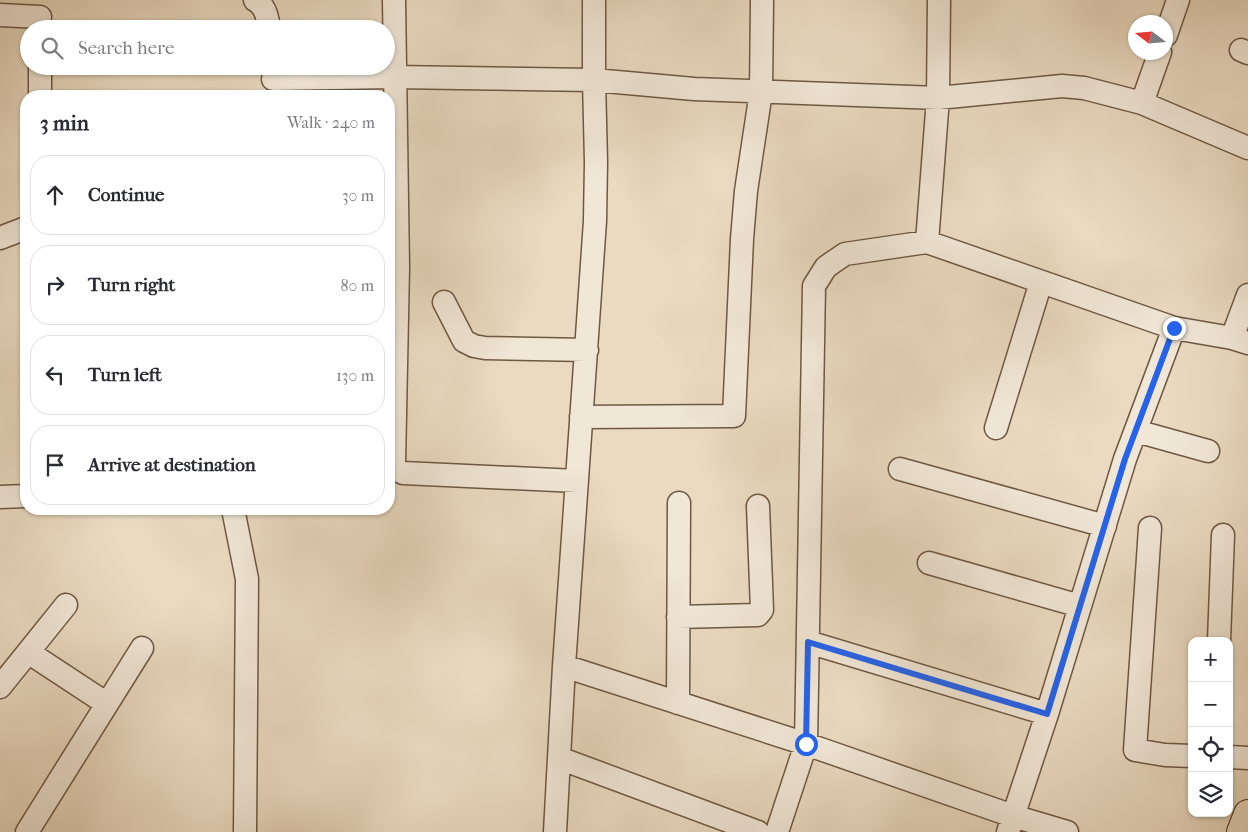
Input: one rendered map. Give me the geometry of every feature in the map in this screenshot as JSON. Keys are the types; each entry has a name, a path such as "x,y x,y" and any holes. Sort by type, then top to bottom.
{"main road":[{"path":"1241,832 1248,814"}],"street":[{"path":"255,0 260,3 267,20"},
{"path":"394,0 394,20"},
{"path":"556,832 564,666 595,221 594,0"},
{"path":"581,417 734,416 746,191 761,92 762,0"},
{"path":"926,242 938,98 939,0"},
{"path":"1173,15 1178,0"},
{"path":"0,15 40,15"},
{"path":"1142,103 1157,60"},
{"path":"40,75 40,90"},
{"path":"394,77 394,90"},
{"path":"273,80 394,77 594,80 694,89 938,98 1062,86 1084,88 1142,103 1248,148"},
{"path":"395,124 398,267 395,415"},
{"path":"0,238 20,230"},
{"path":"777,832 806,744 814,286 826,267 845,254 926,242 1174,328 1240,340 1248,295"},
{"path":"996,428 1041,282"},
{"path":"444,302 464,341 474,346 484,348 587,350"},
{"path":"1011,824 1047,714 1104,526 1174,328"},
{"path":"1136,431 1208,451"},
{"path":"395,466 403,474 577,481"},
{"path":"900,469 1104,526"},
{"path":"0,497 20,496"},
{"path":"678,703 679,503"},
{"path":"678,617 758,615 760,613 762,610 758,506"},
{"path":"234,515 248,579 245,832"},
{"path":"1150,528 1135,750 1165,755 1188,756"},
{"path":"1219,637 1223,535"},
{"path":"930,562 1080,606"},
{"path":"0,687 66,605"},
{"path":"808,642 1047,714"},
{"path":"27,832 142,648"},
{"path":"28,652 107,704"},
{"path":"564,666 806,744 1011,824 1067,832"},
{"path":"1233,757 1248,758"},
{"path":"559,758 758,832"}],"route":[{"path":"806,744 808,642 1047,714 1125,459 1174,328"}]}
